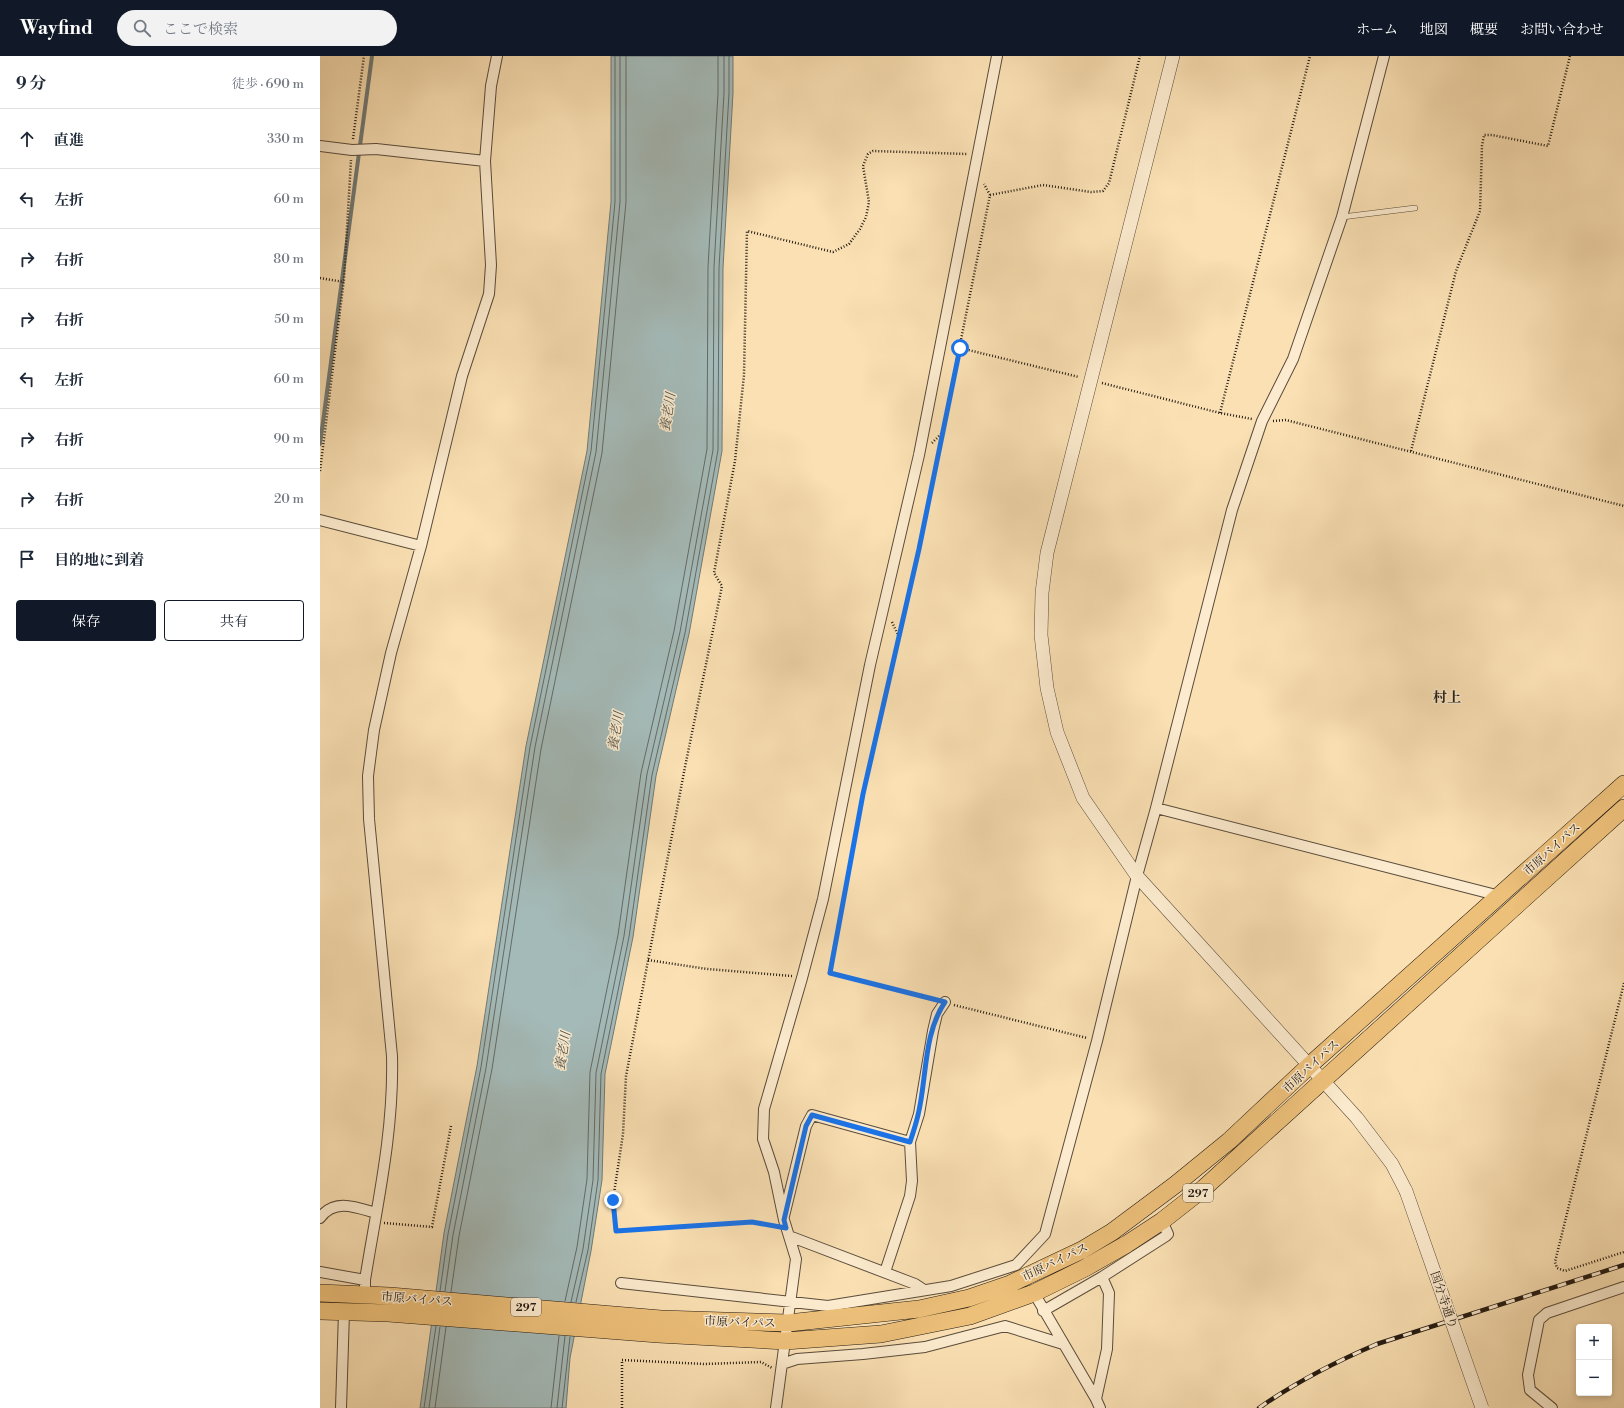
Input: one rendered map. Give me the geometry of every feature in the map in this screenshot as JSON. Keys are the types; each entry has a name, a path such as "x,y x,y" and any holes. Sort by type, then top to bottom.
{"highway":[{"name":"市原バイパス","path":"660,1326 788,1323 919,1309 969,1298 1010,1284 1045,1269 1082,1250 1142,1211 1229,1141 1310,1065 1624,784"},
{"name":"市原バイパス","path":"320,1311 344,1312 389,1305 660,1326 785,1341 881,1334 970,1316 1034,1293 1085,1268 1127,1244 1162,1221 1237,1159 1624,808"},
{"name":"市原バイパス","path":"320,1293 365,1288 389,1305"}],"street":[{"path":"320,1272 365,1288 391,1121 393,1092 392,1056 369,819 368,776 381,695 404,604 421,546 462,376 489,294 491,272 485,161 491,86 497,56"},
{"path":"776,1408 792,1303 796,1260 786,1228 774,1172 762,1139 764,1109 802,978 823,898 870,665 919,456 997,56"},
{"name":"国分寺通り","path":"1172,56 1047,553 1042,593 1042,642 1047,688 1056,732 1083,798 1137,876 1324,1080 1376,1142 1392,1164 1406,1191 1482,1408"},
{"path":"621,1283 828,1306 951,1286 1016,1265 1045,1234 1097,1041 1137,876 1156,808 1232,510 1262,421 1294,359 1342,217 1384,56"},
{"path":"320,146 352,150 376,149 485,161"},
{"path":"320,520 421,546"},
{"path":"1156,808 1500,896"},
{"path":"885,1272 910,1196 912,1181 910,1142 919,1114 937,1014 945,1002"},
{"path":"786,1228 806,1126 812,1115 910,1142"},
{"path":"320,1218 329,1208 336,1205 352,1206 375,1217"},
{"path":"1044,1311 1102,1277 1166,1236 1168,1234 1162,1221"},
{"path":"786,1228 885,1272 916,1284 924,1290"},
{"path":"1098,1403 1107,1349 1108,1294 1102,1277"},
{"path":"1552,1408 1530,1390 1528,1375 1539,1320 1547,1313 1624,1287"},
{"path":"1034,1293 1098,1403"},
{"path":"341,1408 344,1312"},
{"path":"782,1369 797,1359 925,1347 1005,1326 1063,1344"}],"lane":[{"path":"1342,217 1415,208"}],"path":[{"path":"320,471 344,282 349,177 364,56"},
{"path":"990,195 1043,185 1091,192 1103,191 1109,184 1140,56"},
{"path":"1220,413 1310,56"},
{"path":"1411,451 1456,271 1480,211 1482,146 1484,136 1492,135 1548,146 1570,56"},
{"path":"786,1228 752,1222 616,1231 613,1200 623,1134 626,1076 685,767 722,586 714,573 734,461 744,375 747,231 833,252 849,244 860,230 866,217 869,202 863,166 868,154 873,151 978,154"},
{"path":"975,169 990,195 921,542 863,794 830,973 1097,1041"},
{"path":"320,278 344,282"},
{"path":"960,348 1220,413 1262,421 1286,420 1624,506"},
{"path":"648,960 707,969 741,971 802,978"},
{"path":"1624,983 1555,1262 1557,1268 1565,1271 1624,1252"},
{"path":"375,1217 399,1226 432,1227 451,1126"},
{"path":"622,1408 622,1360 704,1364 761,1362 782,1369"}],"water":[{"name":"養老川","path":"611,56 733,56 733,93 723,268 722,451 689,634 656,776 633,937 605,1074 602,1180 591,1251 570,1358 566,1408 420,1408 444,1233 477,1066 526,746 587,451 611,202"}],"waterway":[{"path":"320,444 372,56"}],"railway":[{"path":"1259,1408 1316,1373 1377,1344 1624,1265"}],"district":[{"name":"村上","path":"1447,697"}],"route":[{"path":"613,1200 616,1231 752,1222 786,1228 784,1220 806,1126 808,1119 812,1115 910,1142 919,1114 922,1085 937,1014 945,1002 830,973 863,794 919,549 960,348"}]}
